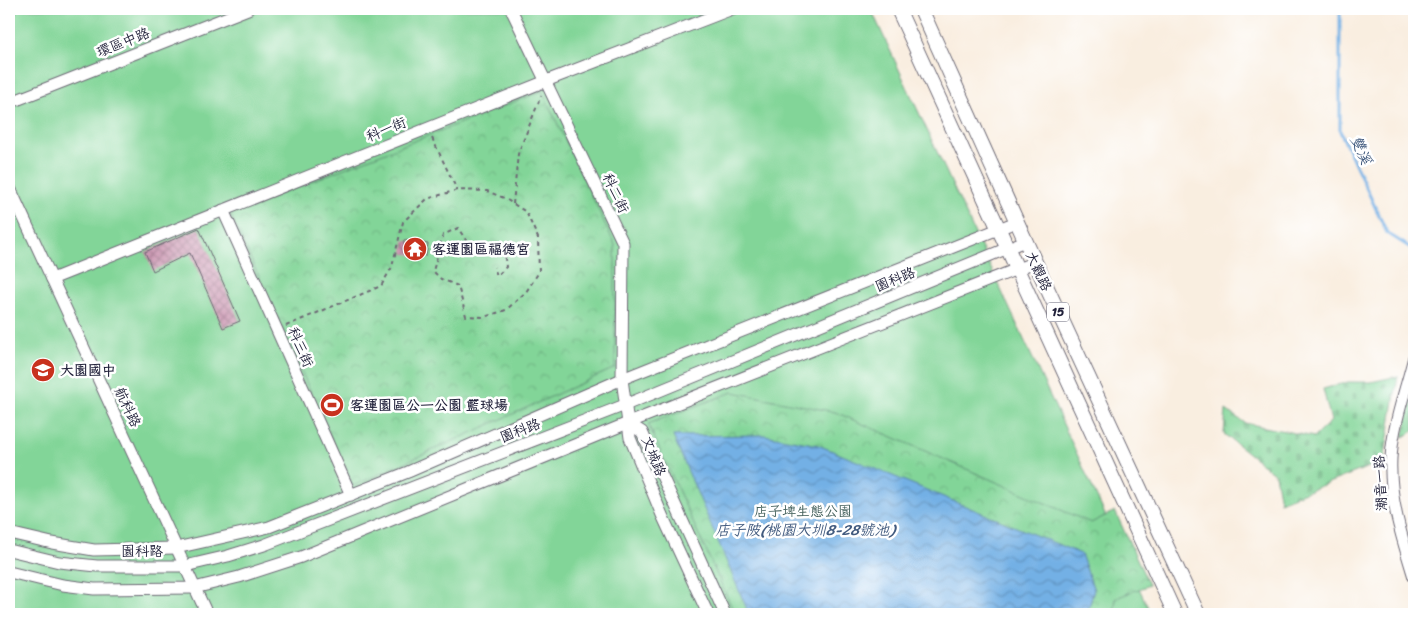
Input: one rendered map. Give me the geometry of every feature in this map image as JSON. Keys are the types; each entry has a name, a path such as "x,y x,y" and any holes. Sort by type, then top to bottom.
{"main road":[{"name":"大觀路","path":"898,9 1000,228 1175,614"},
{"name":"大觀路","path":"921,9 1016,222 1198,614"}],"street":[{"name":"環區中路","path":"9,103 248,9"},
{"name":"科二街","path":"511,9 623,243 622,379 628,422"},
{"name":"科一街","path":"52,279 546,81 732,9"},
{"name":"航科路","path":"9,186 207,614"},
{"name":"科三街","path":"223,210 351,495"},
{"path":"9,533 52,544 94,550 176,548 269,527 408,472 622,379 1016,222"},
{"name":"園科路","path":"9,550 59,562 97,566 184,566 264,546 625,406 1025,241"},
{"path":"9,572 63,585 94,588 194,588 239,578 301,557 628,422 1035,262"},
{"name":"潮音一路","path":"1414,357 1391,456 1392,484 1397,520 1414,577"},
{"name":"文城路","path":"628,422 630,438 662,515 708,614"},
{"name":"文城路","path":"628,422 642,432 725,614"}],"path":[{"path":"513,204 518,154 546,81"},
{"path":"428,129 457,190"},
{"path":"277,330 381,286 392,267 403,222 427,199 457,190 487,191 526,212 538,238 539,272 526,292 506,310 484,317 466,316 458,286 441,279 433,271 442,235 458,228 473,251 494,244 504,250 506,267 497,276 494,267"}],"green space":[{"name":"店子埤生態公園","path":"9,9 871,9 1151,614 9,614"},
{"path":"542,91 615,245 615,368 353,486 230,213"},
{"path":"1398,376 1384,461 1280,502 1275,474 1224,434 1226,410 1245,423 1314,437 1331,421 1323,389 1348,382 1371,382"},
{"path":"1414,389 1414,431 1403,437"},
{"name":"店子陂(桃園大圳8-28號池)","path":"733,392 835,412 1091,523 1115,511 1149,585 1116,598 1114,614 735,614 648,424"}],"water":[{"name":"店子陂(桃園大圳8-28號池)","path":"765,435 818,445 1081,554 1094,590 1087,614 749,614 673,436"}],"building":[{"path":"199,228 240,321 223,328 190,253 153,271 145,252"},
{"name":"客運園區福德宮","path":"404,240 428,244 426,256 403,254"}],"waterway":[{"name":"雙溪","path":"1338,9 1340,11 1340,131 1387,233 1414,250"}],"place":[{"name":"客運園區福德宮","path":"415,249"},
{"name":"大園國中","path":"43,370"},
{"name":"客運園區公一公園 籃球場","path":"332,405"}]}
